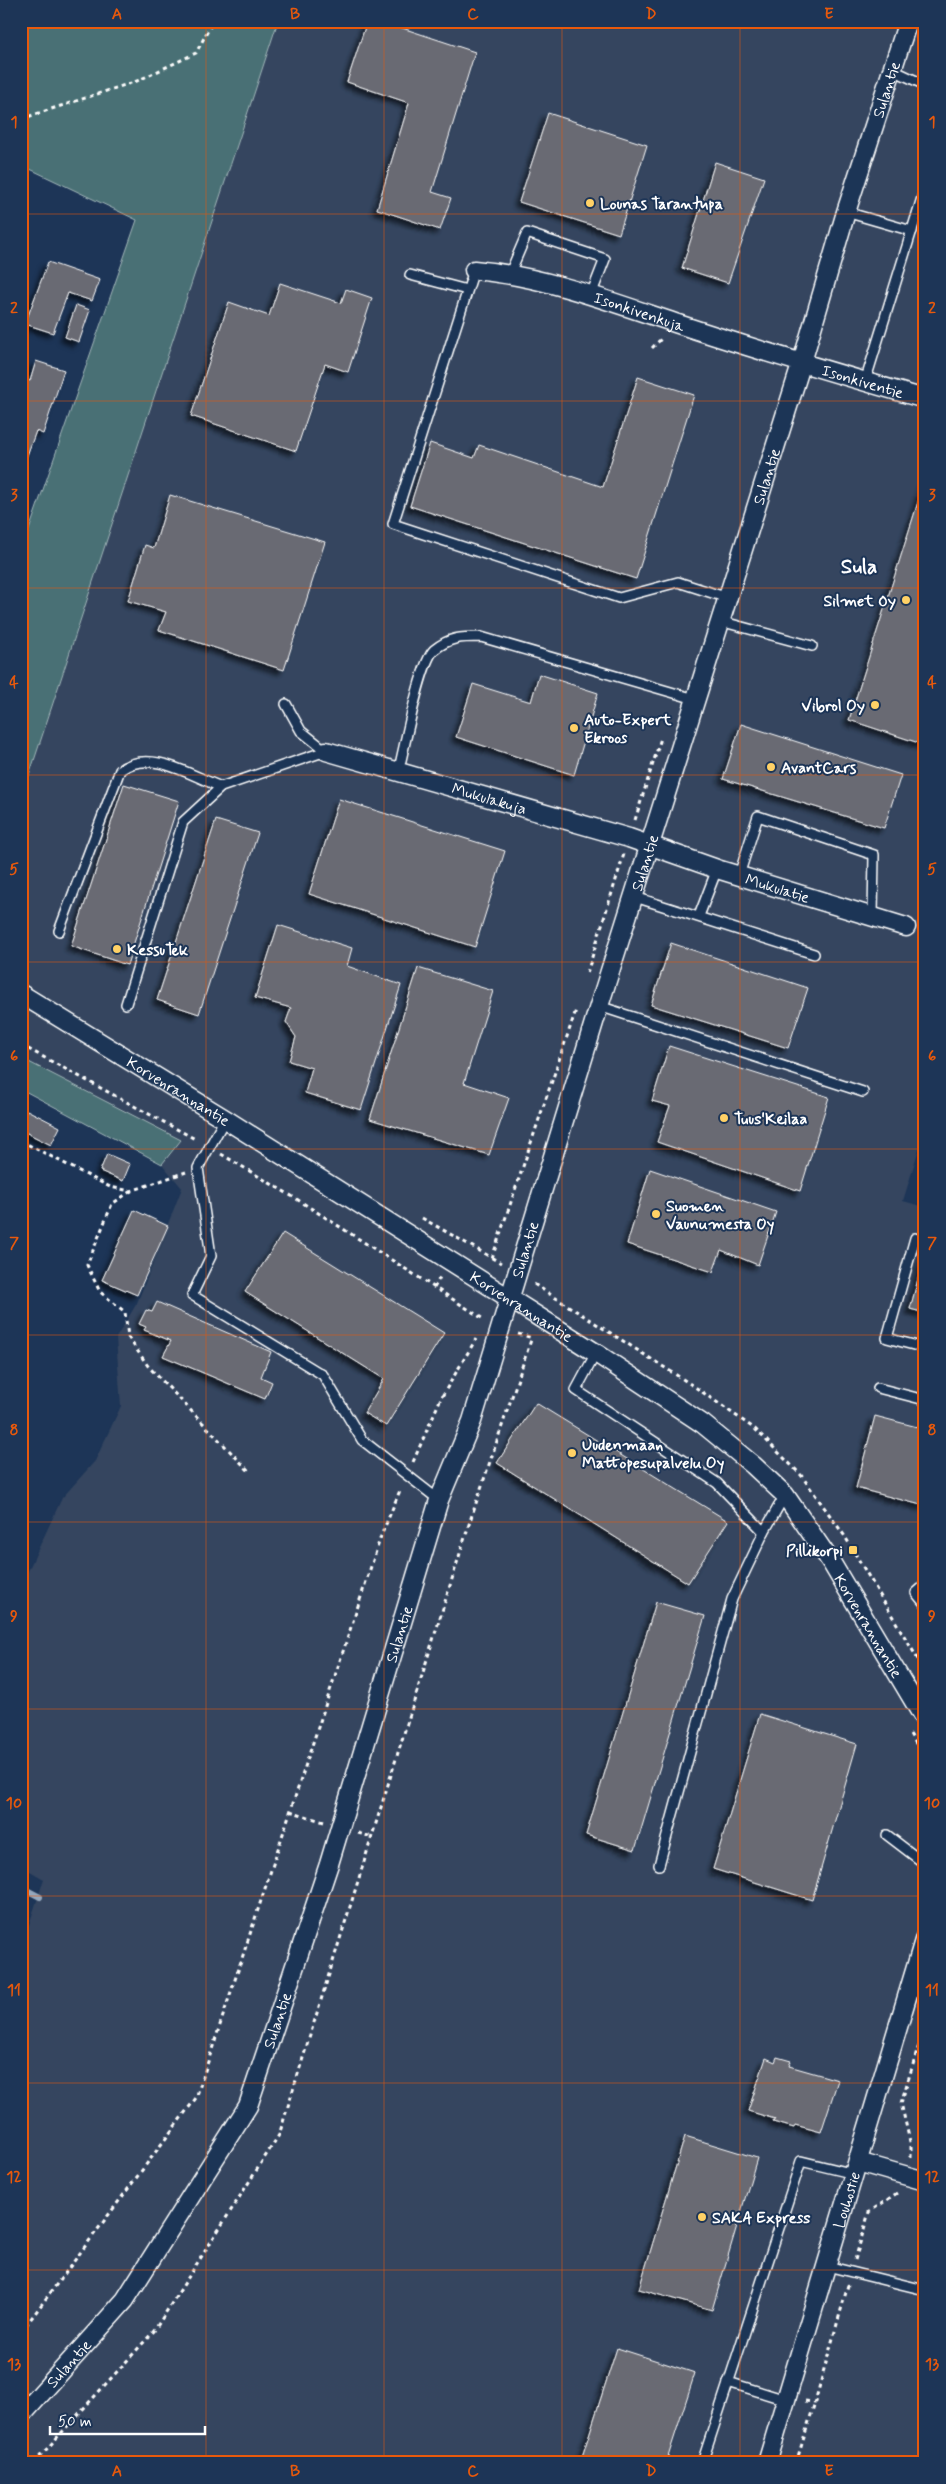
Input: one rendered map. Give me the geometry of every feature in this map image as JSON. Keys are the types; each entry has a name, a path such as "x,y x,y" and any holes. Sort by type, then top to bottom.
{"street":[{"name":"Sulantie","path":"21,2416 125,2300 248,2106 329,1864 439,1500 472,1421 501,1330 516,1272 802,362 846,212 908,21"},
{"name":"Isonkivenkuja","path":"474,270 510,273 590,295 802,362"},
{"name":"Isonkiventie","path":"802,362 925,399"},
{"name":"Mukulakuja","path":"326,751 629,838 650,848"},
{"name":"Mukulatie","path":"650,848 906,927"},
{"name":"Korvenrannantie","path":"21,994 596,1353 703,1424 753,1464 785,1495 831,1562 925,1720"},
{"name":"Louhostie","path":"767,2463 925,1937"},
{"path":"856,2168 925,2181"}],"lane":[{"path":"893,70 925,85"},
{"path":"865,382 925,188"},
{"path":"846,212 912,231"},
{"path":"510,273 527,233 605,259 590,295"},
{"path":"474,270 393,524 618,598 678,582 728,598"},
{"path":"410,275 467,290"},
{"path":"720,621 812,646"},
{"path":"398,773 423,671 433,651 456,636 481,637 695,700"},
{"path":"286,704 300,731 326,751"},
{"path":"126,1004 183,822 221,787 326,751"},
{"path":"60,930 120,770 132,762 154,761 221,787"},
{"path":"739,875 758,816 874,855 873,916"},
{"path":"699,916 717,869"},
{"path":"634,897 699,916 814,954"},
{"path":"599,1006 863,1092"},
{"path":"224,1119 198,1168 211,1256 192,1295 323,1375 362,1440 439,1500"},
{"path":"915,1238 887,1338 925,1348"},
{"path":"596,1353 576,1390 717,1483 764,1532"},
{"path":"878,1388 925,1400"},
{"path":"659,1865 732,1599 764,1532 785,1495"},
{"path":"925,1585 916,1593 925,1604"},
{"path":"887,1835 925,1864"},
{"path":"702,2463 801,2161 856,2168"},
{"path":"827,2266 925,2290"},
{"path":"728,2382 786,2400"}],"path":[{"path":"21,118 137,81 196,53 213,21"},
{"path":"21,1045 210,1147 295,1198 486,1321 481,1330"},
{"path":"21,1141 110,1187 130,1191"},
{"path":"921,1188 925,1148"},
{"path":"198,1168 130,1191 112,1204 87,1264 100,1292 125,1312 128,1337 148,1366 250,1472"},
{"path":"501,1330 532,1337 540,1341"},
{"path":"21,2332 196,2098 381,1536 440,1398 476,1338"},
{"path":"910,1733 925,1758"},
{"path":"796,2463 869,2212 898,2192 912,2156 901,2103 925,2026"},
{"path":"786,2400 815,2402"}],"shaded area":[{"path":"278,21 925,21 925,1129 903,1201 925,1207 925,2463 21,2463 21,1949 44,1879 21,1866 21,1586 62,1498 95,1461 121,1406 116,1338 137,1303 182,1188 162,1164 180,1140 21,1058 21,800"}],"green space":[{"path":"21,21 278,21 21,800 21,553 137,220 30,169 21,170"},
{"path":"21,1058 181,1140 162,1164 21,1089"}],"building":[{"path":"367,21 381,21 475,52 432,192 451,198 440,230 377,209 409,103 347,82"},
{"path":"548,113 647,145 619,234 519,202"},
{"path":"715,162 764,178 728,283 682,268"},
{"path":"48,262 100,280 92,301 68,293 53,333 25,324"},
{"path":"280,283 341,303 346,289 372,298 348,372 325,364 296,451 191,416 229,302 269,316"},
{"path":"76,305 90,310 79,342 65,337"},
{"path":"36,361 64,370 43,434 36,431 21,472 21,383 23,379 30,381"},
{"path":"638,377 694,395 636,579 410,506 430,443 474,458 479,445 603,487"},
{"name":"Silmet Oy","path":"925,480 925,745 849,720"},
{"path":"170,495 325,542 284,670 159,630 166,612 128,601 145,545 154,548"},
{"path":"539,674 598,693 574,775 456,737 473,684 531,702"},
{"path":"741,724 901,775 884,828 723,779"},
{"path":"124,784 179,801 127,965 71,946"},
{"path":"339,799 505,851 475,947 309,894"},
{"path":"216,820 258,833 199,1014 157,1000"},
{"path":"278,925 352,948 347,966 401,985 361,1110 305,1093 312,1068 289,1061 296,1037 286,1022 291,1008 255,998"},
{"path":"671,943 808,988 788,1048 651,1005"},
{"path":"418,968 493,991 464,1083 509,1098 489,1155 370,1119"},
{"path":"669,1046 829,1097 800,1191 657,1142 670,1106 652,1101"},
{"path":"27,1110 60,1127 51,1145 21,1130 21,1121"},
{"path":"107,1154 130,1164 123,1181 100,1171"},
{"path":"650,1169 776,1212 758,1265 721,1250 713,1272 627,1244"},
{"path":"134,1210 168,1226 137,1295 102,1280"},
{"path":"283,1233 444,1333 386,1426 364,1413 384,1379 245,1292"},
{"path":"925,1253 925,1313 910,1309"},
{"path":"157,1302 271,1352 261,1377 272,1382 265,1399 163,1356 171,1341 144,1330 146,1327 139,1324 146,1310 152,1312"},
{"path":"536,1403 728,1521 688,1583 497,1463"},
{"path":"875,1416 925,1429 925,1506 856,1488"},
{"path":"656,1602 705,1616 635,1850 586,1835"},
{"path":"760,1714 857,1744 812,1900 713,1869"},
{"path":"777,2057 791,2061 789,2066 838,2080 821,2132 795,2125 794,2128 773,2122 775,2119 748,2111 766,2058 775,2062"},
{"path":"685,2136 757,2158 712,2310 639,2289"},
{"path":"617,2348 695,2373 666,2463 580,2463"}],"waterway":[{"path":"21,1887 40,1897"}],"place":[{"name":"Lounas Tarantupa","path":"590,203"},
{"name":"Silmet Oy","path":"906,600"},
{"name":"Vibrol Oy","path":"875,705"},
{"name":"Auto-Expert Ekroos","path":"574,728"},
{"name":"AvantCars","path":"771,767"},
{"name":"KessuTek","path":"117,949"},
{"name":"Tuus'Keilaa","path":"724,1118"},
{"name":"Suomen Vaunumesta Oy","path":"656,1214"},
{"name":"Uudenmaan Mattopesupalvelu Oy","path":"572,1453"},
{"name":"Pillikorpi","path":"853,1550"},
{"name":"SAKA Express","path":"702,2217"}],"district":[{"name":"Sula","path":"859,566"}]}
